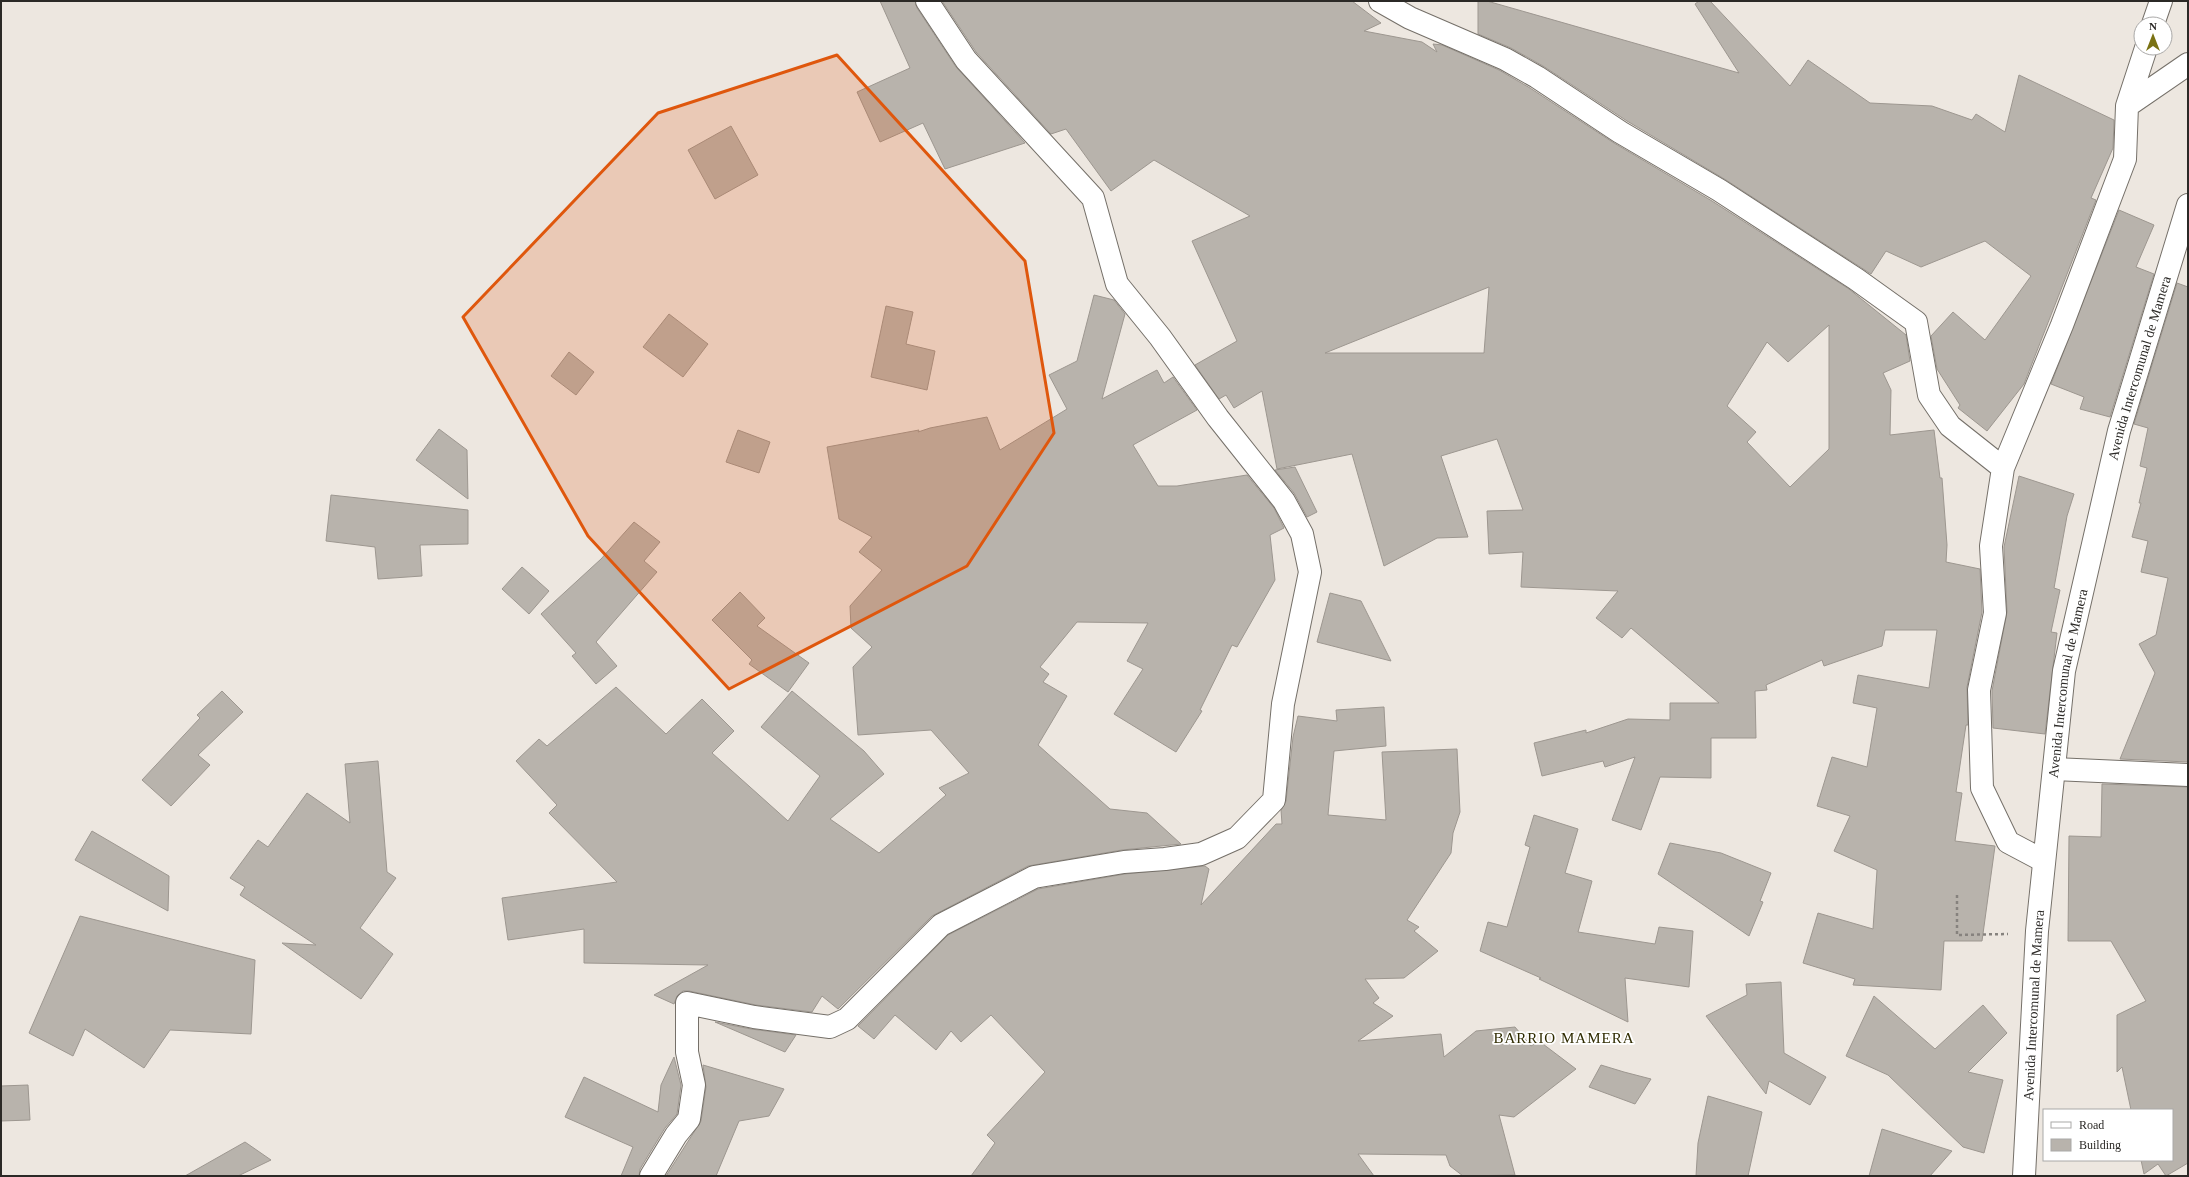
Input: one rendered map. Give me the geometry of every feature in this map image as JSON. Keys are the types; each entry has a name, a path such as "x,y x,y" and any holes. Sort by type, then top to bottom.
{"street":[{"path":"651,1176 676,1135 689,1119 694,1086 687,1052 687,1003 754,1017 830,1027 847,1019 941,925 1034,877 1124,862 1149,861 1201,854 1237,838 1274,800 1283,704 1310,572 1302,534 1284,502 1218,418 1160,337 1117,284 1092,198 966,60 927,1"},
{"path":"1380,1 1410,18 1505,59 1537,77 1620,132 1726,194 1856,279 1916,322 1929,395 1950,426 2003,468"},
{"path":"2156,16 2161,1"},
{"path":"2044,860 2008,842 1982,788 1979,690 1996,612 1991,546 2003,468 2062,325 2125,159 2126,106 2143,56"},
{"path":"2126,106 2188,64"},
{"name":"Avenida Intercomunal de Mamera","path":"2024,1176 2037,931 2064,672 2119,431 2188,205"},
{"path":"2054,768 2188,775"}],"path":[{"path":"1957,895 1957,935"}],"highlighted area":[{"path":"837,55 1025,261 1054,433 967,566 729,689 588,536 463,317 658,113"}],"building":[{"path":"880,1 915,1 917,8 956,67 1025,143 945,169 923,123 880,142 857,92 910,68"},
{"path":"942,1 1352,1 1381,23 1364,31 1422,42 1437,52 1433,44 1442,45 1499,70 1530,88 1614,143 1712,201 1849,289 1906,335 1910,361 1883,373 1891,390 1890,435 1934,430 1940,478 1942,478 1947,545 1946,562 1980,569 1982,612 1967,687 1968,725 1966,725 1956,792 1962,793 1955,841 1995,846 1982,941 1944,941 1941,990 1853,985 1855,979 1803,963 1818,913 1873,929 1877,870 1834,851 1850,816 1817,806 1832,757 1867,767 1877,708 1853,703 1858,675 1929,688 1937,630 1885,630 1882,646 1824,666 1822,660 1766,685 1767,690 1755,691 1756,738 1711,738 1711,778 1660,777 1641,830 1612,820 1635,757 1605,767 1603,761 1542,776 1534,743 1586,730 1586,733 1628,719 1670,720 1670,703 1719,703 1631,628 1622,638 1596,618 1618,591 1521,587 1523,552 1489,554 1487,511 1523,510 1497,439 1441,456 1468,537 1437,538 1384,566 1352,454 1277,469 1262,391 1234,408 1226,395 1219,399 1195,365 1237,341 1192,241 1250,216 1154,160 1111,191 1066,129 1051,134 976,52","holes":["1489,287 1484,353 1325,353","1829,325 1829,449 1790,487 1747,442 1756,432 1727,406 1767,342 1788,362"]},
{"path":"1478,1 1487,1 1739,73 1695,4 1699,1 1710,1 1790,86 1808,60 1870,103 1932,106 1972,120 1976,114 2005,132 2019,75 2114,120 2113,148 2091,198 2096,200 2024,384 1987,431 1958,408 1960,405 1937,369 1931,336 1953,312 1985,340 2031,276 1985,241 1921,267 1886,251 1871,274 1726,180 1627,121 1543,66 1511,48 1478,34"},
{"path":"731,126 758,175 715,199 688,150"},
{"path":"2119,210 2154,225 2136,267 2154,274 2110,417 2080,409 2084,397 2051,384"},
{"path":"2177,283 2188,287 2188,762 2120,759 2155,673 2139,644 2156,635 2168,578 2141,572 2148,541 2132,537 2141,503 2139,503 2147,468 2140,466 2148,428 2134,424"},
{"path":"1094,295 1114,300 1125,314 1102,399 1157,370 1164,383 1173,377 1197,410 1133,445 1158,486 1177,486 1247,475 1274,508 1284,528 1270,535 1275,580 1237,647 1232,645 1200,710 1202,711 1176,752 1114,714 1143,669 1127,661 1148,623 1077,622 1040,667 1049,674 1043,682 1067,696 1038,745 1110,809 1147,813 1181,844 1122,850 1028,866 932,916 838,1009 822,996 812,1012 756,1005 689,991 683,991 677,996 674,1004 654,995 708,965 584,963 584,929 508,940 502,898 617,882 549,813 557,805 516,761 539,739 547,746 616,687 666,734 702,699 734,731 712,753 788,821 820,776 761,727 792,691 864,751 884,774 830,819 879,853 946,795 939,788 969,773 931,730 858,735 853,667 872,647 851,628 850,606 882,570 859,552 872,537 839,519 827,447 919,430 918,432 930,428 987,417 1000,450 1067,409 1049,375 1077,361"},
{"path":"886,306 913,312 906,344 935,351 927,390 871,377"},
{"path":"669,314 708,344 683,377 643,347"},
{"path":"569,352 594,372 576,395 551,376"},
{"path":"439,429 467,450 468,499 416,460"},
{"path":"738,430 770,442 759,473 726,462"},
{"path":"1295,467 1317,512 1307,517 1294,493 1275,470"},
{"path":"2019,476 2074,494 2067,516 2054,588 2060,590 2051,632 2057,633 2045,734 1993,728 1992,691 2007,612 2004,547"},
{"path":"331,495 468,510 468,544 420,545 422,576 378,579 375,547 326,541"},
{"path":"634,522 660,542 644,561 657,572 596,642 617,666 596,684 572,656 576,653 541,614 601,559"},
{"path":"522,567 549,591 529,614 502,589"},
{"path":"740,592 765,618 757,626 809,663 788,692 749,664 752,660 712,620"},
{"path":"1330,593 1361,601 1391,661 1317,642"},
{"path":"222,691 243,712 198,755 210,765 171,806 142,780 200,718 197,715"},
{"path":"1384,707 1386,746 1334,751 1328,815 1386,820 1382,752 1457,749 1460,812 1453,833 1451,853 1407,920 1419,927 1414,931 1438,951 1404,978 1365,979 1379,998 1373,1003 1393,1016 1358,1041 1441,1034 1444,1057 1476,1031 1515,1027 1531,1046 1539,1041 1576,1069 1514,1117 1499,1115 1515,1175 1463,1176 1450,1166 1446,1155 1358,1154 1374,1176 971,1176 995,1143 987,1135 1045,1072 991,1015 961,1042 951,1031 936,1050 895,1015 874,1039 858,1026 948,935 1038,889 1125,874 1205,866 1209,869 1201,905 1276,824 1282,824 1281,810 1286,801 1293,737 1298,716 1337,721 1336,710"},
{"path":"378,761 387,872 396,878 360,928 393,954 361,999 282,943 316,945 240,895 245,887 230,878 258,840 268,847 307,793 350,823 345,764"},
{"path":"2102,784 2188,787 2188,1163 2166,1176 2158,1164 2144,1174 2141,1161 2173,1161 2173,1109 2131,1109 2122,1067 2117,1072 2117,1015 2146,1001 2111,941 2068,941 2069,836 2101,837"},
{"path":"1534,815 1578,829 1565,873 1592,881 1578,932 1655,944 1659,927 1693,931 1689,987 1625,978 1628,1022 1539,979 1541,978 1480,951 1488,922 1507,927 1530,847 1525,845"},
{"path":"92,831 169,876 168,911 75,860"},
{"path":"1670,843 1721,853 1771,873 1760,901 1763,902 1749,936 1658,874"},
{"path":"80,916 255,960 251,1034 170,1030 144,1068 85,1029 73,1056 29,1033"},
{"path":"1781,982 1784,1053 1826,1077 1810,1105 1769,1081 1766,1094 1706,1016 1747,995 1746,984"},
{"path":"1874,996 1935,1049 1983,1005 2007,1033 1968,1072 2003,1080 1984,1153 1963,1147 1888,1075 1846,1056"},
{"path":"715,1022 751,1029 796,1035 785,1052"},
{"path":"674,1057 681,1085 677,1114 665,1128 640,1169 639,1176 621,1176 633,1147 565,1117 584,1077 658,1112 661,1085"},
{"path":"703,1065 784,1089 769,1116 739,1121 716,1176 666,1176 701,1121 706,1087"},
{"path":"1601,1065 1651,1079 1635,1104 1589,1087"},
{"path":"28,1085 30,1120 1,1121 1,1086"},
{"path":"1708,1096 1762,1112 1748,1176 1696,1176 1698,1143"},
{"path":"1882,1129 1952,1151 1930,1176 1869,1176"},
{"path":"245,1142 271,1160 238,1176 185,1176"}],"district":[{"name":"BARRIO MAMERA","path":"1564,1038"}]}
